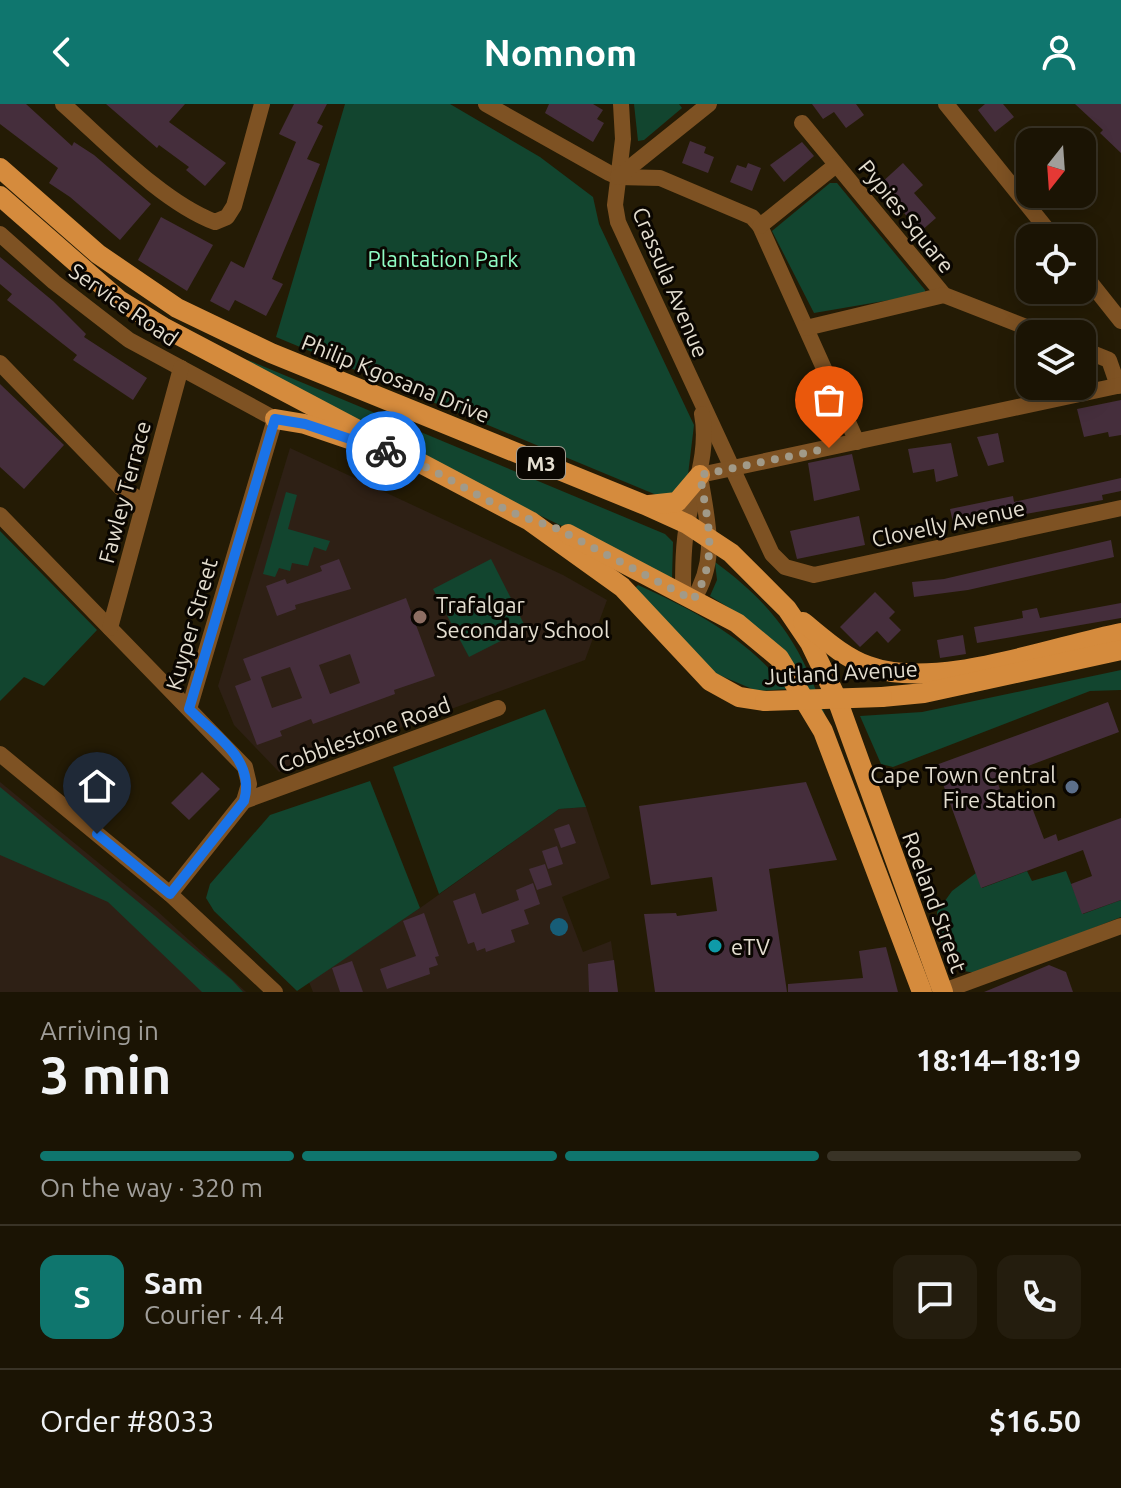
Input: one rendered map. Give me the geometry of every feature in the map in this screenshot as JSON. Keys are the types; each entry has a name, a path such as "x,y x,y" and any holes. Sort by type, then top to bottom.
{"main road":[{"name":"Philip Kgosana Drive","path":"0,168 98,254 133,281 187,314 271,353 687,524 708,536 760,579 787,609"},
{"name":"M3","path":"0,196 119,300 140,314 530,521"},
{"path":"275,419 305,424 414,460"},
{"path":"645,505 677,502 700,475"},
{"name":"Roeland Street","path":"530,521 552,526 737,623 766,644 808,700 823,731 922,992"},
{"name":"Jutland Avenue","path":"530,521 622,587 710,681 739,697 765,701 924,693 1121,650"},
{"name":"Roeland Street","path":"787,609 810,643 831,685 942,992"},
{"name":"Jutland Avenue","path":"787,609 857,662 900,674 957,670 1121,633"}],"street":[{"path":"63,104 164,190 197,215 215,222 227,217 234,206 255,108"},
{"path":"486,104 618,177 660,178 748,214 760,226 857,442"},
{"name":"Crassula Avenue","path":"621,104 623,150 615,205 618,222 772,554 785,567"},
{"path":"618,177 709,104"},
{"path":"946,104 1043,224"},
{"name":"Pypies Square","path":"802,123 944,295 1016,323"},
{"name":"Pypies Square","path":"760,226 836,165"},
{"name":"Service Road","path":"0,234 94,315 181,368 275,419"},
{"path":"1096,290 1121,321"},
{"name":"Pypies Square","path":"806,328 944,295"},
{"path":"700,475 1119,385 1109,360 1096,355"},
{"path":"0,363 120,487 143,502"},
{"name":"Fawley Terrace","path":"110,628 181,368"},
{"name":"Crassula Avenue","path":"688,597 687,524 700,475 705,433 700,403"},
{"name":"Kuyper Street","path":"244,801 249,784 245,767 189,709 275,419"},
{"name":"Crassula Avenue","path":"688,597 708,573 708,536 700,475"},
{"name":"Clovelly Avenue","path":"785,567 814,575 1121,508"},
{"path":"0,515 189,709"},
{"name":"Cobblestone Road","path":"244,801 498,708"},
{"path":"0,754 170,894 275,992"},
{"path":"170,894 244,801"},
{"path":"942,992 1121,926"}],"shaded area":[{"name":"Trafalgar Secondary School","path":"290,448 563,575 607,600 585,660 279,772 234,725 218,686"},
{"path":"0,782 156,910 246,992 0,992"},
{"path":"586,807 610,878 562,897 583,952 611,941 618,992 313,992 309,982 559,809"}],"green space":[{"name":"Plantation Park","path":"345,104 450,104 540,157 593,197 599,224 694,425 687,483 677,495 659,496 276,337"},
{"path":"634,104 679,104 682,108 644,140 638,141"},
{"path":"830,183 837,183 925,290 925,294 814,313 772,231"},
{"path":"248,360 665,534 673,542 672,579 512,502 242,363"},
{"path":"286,492 297,495 288,529 330,541 326,551 314,547 308,566 292,563 290,571 279,568 275,577 263,574"},
{"path":"0,531 97,630 44,686 24,677 0,701"},
{"path":"491,559 526,628 469,657 433,589"},
{"path":"715,562 763,604 781,625 808,670 838,755 815,702 790,662 757,628 710,596 717,580"},
{"path":"638,585 719,628 755,655 787,689 757,691 705,669 635,588"},
{"path":"1121,670 1121,690 1090,691 893,767 881,764 860,716 922,712"},
{"path":"545,709 586,807 559,809 439,894 393,767"},
{"path":"370,781 420,908 297,991 214,911 206,898 210,884 270,815"},
{"path":"0,787 243,992 202,992 108,902 0,855"},
{"path":"1027,871 1032,881 1066,871 1083,914 1121,900 1121,917 982,972 969,972 951,963 942,946 937,912 952,891 976,873 982,888"}],"water":[{"path":"559,918 568,927 559,936 550,927"}],"building":[{"path":"0,104 26,104 72,146 74,142 94,155 151,204 120,240 49,183 58,168 0,124"},
{"path":"106,104 185,104 169,122 226,163 205,186 186,170 189,167 159,145 157,148"},
{"path":"294,104 327,104 317,123 323,126 307,159 320,164 272,279 283,284 266,316 235,300 229,311 210,301 231,261 244,268 296,142 279,134"},
{"path":"549,104 593,104 603,110 597,119 604,123 593,142 545,113"},
{"path":"812,104 856,104 864,115 846,128 834,112 823,119"},
{"path":"985,104 1003,104 1014,117 995,132 978,110"},
{"path":"1075,104 1121,104 1121,153 1100,133 1103,130"},
{"path":"690,141 706,147 704,153 714,157 708,173 682,163"},
{"path":"802,142 814,156 784,182 770,165"},
{"path":"748,163 761,168 752,191 730,182 737,165 746,168"},
{"path":"903,163 923,185 914,193 936,218 920,232 880,184"},
{"path":"161,217 213,245 187,291 138,260"},
{"path":"0,257 53,301 86,334 84,337 147,378 133,400 73,360 77,355 7,300 12,294 0,284"},
{"path":"0,384 64,445 24,489 0,467"},
{"path":"1121,400 1121,435 1109,437 1108,432 1084,437 1077,409"},
{"path":"998,433 1004,462 988,466 977,437"},
{"path":"951,443 958,476 936,482 934,469 913,473 908,449"},
{"path":"852,454 860,490 814,501 808,463"},
{"path":"1121,478 1121,491 1102,495 1103,500 954,527 950,509 1013,496 1014,502"},
{"path":"859,516 865,545 797,559 790,531"},
{"path":"1111,540 1114,557 968,590 914,597 912,582 944,579"},
{"path":"339,559 351,589 295,605 296,609 277,616 266,586 285,579 287,584 322,571 320,566"},
{"path":"875,592 895,612 889,618 901,630 888,643 877,631 860,647 840,627"},
{"path":"406,598 435,676 313,724 311,719 280,731 282,736 257,745 235,686 251,680 243,659","holes":["350,654 360,683 330,694 319,665","290,667 302,698 272,708 261,677"]},
{"path":"1121,603 1121,618 977,643 974,627 1023,618 1022,611 1037,608 1040,618"},
{"path":"963,635 966,654 940,658 937,640"},
{"path":"1108,702 1119,732 996,778 1006,806 1028,797 1044,839 1056,834 1058,841 1121,818 1121,900 1082,914 1071,884 1092,876 1083,850 981,888 936,765"},
{"path":"202,772 220,789 189,820 171,803"},
{"path":"806,782 837,860 769,869 787,992 655,992 644,914 676,913 677,916 717,911 712,877 651,885 639,806"},
{"path":"569,824 576,843 561,848 554,829"},
{"path":"557,846 563,864 548,869 542,851"},
{"path":"545,864 552,885 537,890 529,869"},
{"path":"533,883 540,904 524,910 529,924 511,930 515,942 486,952 485,948 477,951 474,942 468,944 453,901 475,893 482,914 519,900 516,890"},
{"path":"424,913 439,956 435,957 438,965 429,968 430,974 387,989 380,969 416,956 403,921"},
{"path":"886,947 898,992 788,992 788,984 863,978 859,951"},
{"path":"614,960 618,992 589,992 588,964"},
{"path":"352,961 363,992 340,992 332,968"},
{"path":"1049,965 1066,972 1073,992 984,992"}],"way so far":[{"path":"386,451 414,460 530,521 552,526 693,600 707,578 710,562 700,475 829,448"}],"place":[{"name":"Trafalgar Secondary School","path":"420,617"},
{"name":"Cape Town Central Fire Station","path":"1072,787"},
{"name":"eTV","path":"715,946"}],"route":[{"path":"97,834 170,894 244,801 249,784 245,767 189,709 275,419 305,424 386,451"}]}
